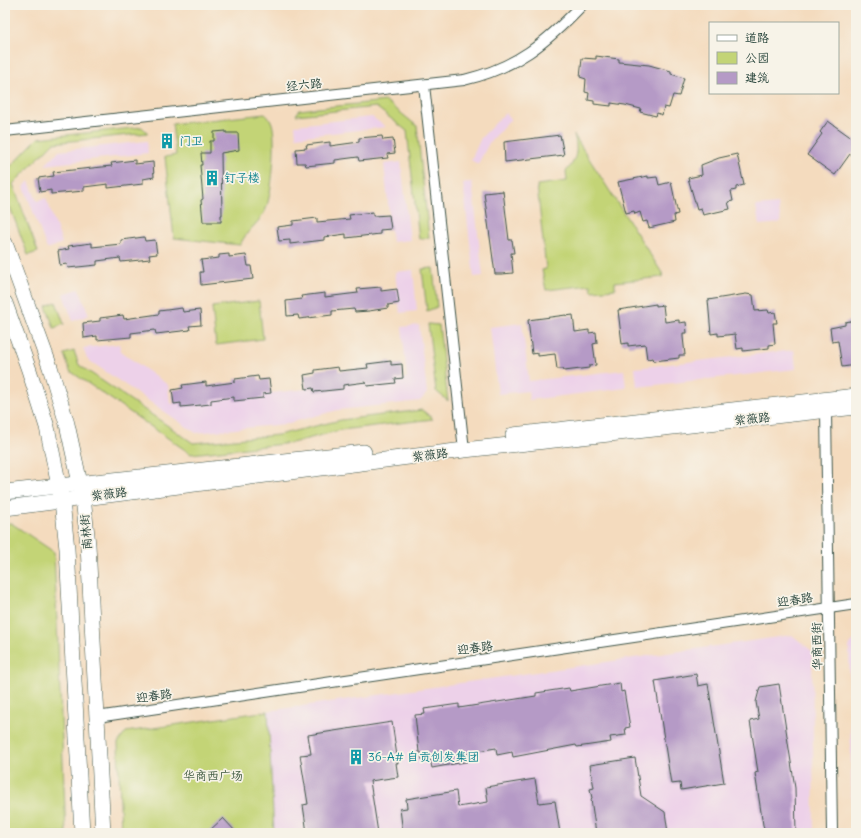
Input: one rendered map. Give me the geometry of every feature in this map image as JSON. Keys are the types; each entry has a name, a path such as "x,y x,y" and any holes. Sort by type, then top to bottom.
{"main road":[{"name":"南林街","path":"5,243 50,368 67,424 82,490 88,545 103,833"},
{"name":"南林街","path":"5,303 29,370 47,427 60,486 68,549 82,833"},
{"name":"紫薇路","path":"5,492 60,486 82,490 464,445 856,396"},
{"name":"紫薇路","path":"464,445 856,407"},
{"name":"紫薇路","path":"5,508 62,501 82,490"}],"street":[{"name":"经六路","path":"5,131 464,80 499,70 530,52 546,41 582,5"},
{"path":"424,85 464,445"},
{"name":"华商西街","path":"826,411 832,833"},
{"name":"迎春路","path":"97,717 856,604"}],"shaded area":[{"path":"505,113 511,119 489,143 478,164 471,160 481,138"},
{"path":"372,117 386,127 296,137 295,125"},
{"path":"147,141 148,153 45,165 59,151"},
{"path":"401,162 410,240 392,242 384,164"},
{"path":"29,181 37,201 46,198 62,243 47,249 24,187"},
{"path":"472,182 483,276 474,277 463,183"},
{"path":"778,204 781,223 759,225 756,206"},
{"path":"413,270 417,311 400,313 395,272"},
{"path":"79,289 89,315 73,321 63,294"},
{"path":"522,323 529,381 624,370 626,388 529,400 528,391 498,394 490,327"},
{"path":"419,325 427,393 420,401 338,410 285,424 196,433 87,359 83,348 119,344 121,352 168,385 170,404 407,378 402,327"},
{"path":"794,350 796,369 637,387 635,368"},
{"path":"792,635 812,651 814,833 274,833 268,711"},
{"path":"856,638 856,833 852,833 849,645"}],"green space":[{"path":"386,101 417,126 429,238 419,239 407,131 376,107 296,115 299,110"},
{"path":"265,114 271,120 273,128 274,153 272,182 264,213 240,245 174,238 165,157 176,155 172,124"},
{"path":"142,127 148,133 53,143 13,184 38,252 28,255 5,194 5,172 38,138"},
{"path":"574,135 662,273 663,277 615,282 615,289 592,291 591,285 546,290 542,270 546,269 537,185 567,181 566,171 570,167 576,154"},
{"path":"433,268 437,307 427,311 422,269"},
{"path":"259,301 263,339 216,345 212,307"},
{"path":"56,302 64,324 54,328 46,306"},
{"path":"428,324 439,325 448,401 436,391"},
{"path":"74,351 79,365 193,443 278,435 341,420 422,410 433,419 341,430 292,443 191,454 70,371 64,354"},
{"path":"11,523 54,552 66,833 5,833 5,524"},
{"name":"华商西广场","path":"268,711 274,833 121,833 118,743 126,732"}],"building":[{"path":"596,56 619,59 619,62 649,65 671,71 671,74 684,78 679,96 673,95 669,108 664,107 662,115 657,113 656,116 640,112 641,109 625,105 611,103 611,106 594,104 594,101 588,100 589,93 585,92 586,79 580,77 582,58 596,59"},
{"path":"828,121 856,141 856,149 852,155 850,154 835,175 807,155 822,134 820,132"},
{"name":"钉子楼","path":"226,131 226,133 238,133 239,150 221,153 221,222 203,222 201,200 203,199 200,165 202,165 201,153 210,153 210,141 214,141 214,132"},
{"path":"560,135 564,155 505,162 504,142"},
{"path":"382,136 383,140 393,139 395,153 387,154 388,158 359,161 358,157 335,160 335,163 306,166 305,163 297,163 296,149 307,148 306,145 330,142 330,146 359,142 359,138"},
{"path":"737,154 744,185 736,187 736,190 731,191 733,201 728,202 730,209 703,215 701,208 697,209 688,178 702,175 701,165 719,158"},
{"path":"135,160 135,164 153,162 154,177 143,179 143,184 108,188 108,184 84,187 84,191 51,194 51,190 40,192 38,178 54,176 53,172 112,166 111,163"},
{"path":"648,176 648,178 657,177 659,185 671,182 678,214 674,215 675,222 649,228 647,221 643,222 640,212 635,214 634,211 626,213 618,182"},
{"path":"503,191 509,240 512,240 514,253 511,253 513,273 495,274 484,193"},
{"path":"373,212 373,216 389,215 391,229 380,230 380,234 346,238 346,234 324,237 324,240 290,244 290,240 279,241 277,227 293,225 293,221 317,218 317,222 350,219 349,215"},
{"path":"144,237 145,241 155,240 157,254 149,255 150,259 121,262 120,258 97,261 97,265 68,268 67,264 60,265 58,251 69,249 68,246 92,243 92,247 121,244 121,240"},
{"path":"229,254 229,257 246,255 248,266 251,266 253,279 201,285 200,272 203,272 201,260 219,258 219,255"},
{"path":"381,287 381,291 397,289 399,303 388,305 388,308 369,311 355,312 354,309 332,311 332,315 299,319 298,315 287,316 286,301 302,299 301,296 325,293 325,297 358,293 357,289"},
{"path":"746,294 753,295 755,311 768,310 769,313 775,312 777,323 773,323 775,344 769,345 769,348 743,351 743,348 737,349 735,334 718,336 718,333 711,334 708,300"},
{"path":"656,304 656,306 663,305 665,322 679,320 679,323 686,322 687,333 683,333 685,355 679,355 679,358 654,361 653,358 647,359 645,344 628,346 628,343 622,344 618,310"},
{"path":"182,308 183,312 200,310 201,325 189,326 190,330 156,334 155,330 131,333 131,337 97,340 97,336 84,338 83,323 100,321 100,318 123,315 124,319 159,314 159,311"},
{"path":"573,315 575,332 589,330 589,333 596,332 597,343 593,344 596,365 589,366 589,368 564,371 563,369 557,369 555,354 538,356 538,353 532,354 528,320"},
{"path":"856,320 856,365 842,367 838,341 832,342 830,328 845,325 845,322"},
{"path":"391,361 391,365 402,364 403,378 395,379 396,383 367,386 366,382 343,385 343,389 314,392 313,388 306,389 304,375 315,373 315,370 338,367 339,371 368,368 367,364"},
{"path":"258,376 259,380 269,379 271,393 263,394 263,398 234,401 234,397 211,400 211,404 181,407 181,403 174,404 172,390 183,388 182,385 206,382 206,386 235,382 235,379"},
{"path":"696,674 698,686 708,684 724,783 681,790 680,783 671,784 655,681"},
{"path":"620,683 621,692 624,691 630,727 625,728 626,735 610,737 611,742 577,747 576,745 513,757 512,752 497,755 496,748 468,753 470,761 432,768 430,759 422,760 421,752 419,752 415,715 425,714 424,709 459,704 459,708 536,696 536,693 569,688 570,691"},
{"path":"779,684 795,788 796,833 766,833 763,825 755,773 758,772 750,721 759,719 756,702 760,687"},
{"path":"392,722 398,763 396,763 398,777 370,781 378,833 307,833 303,805 308,804 300,755 311,754 308,735"},
{"path":"635,758 641,796 665,812 668,833 596,833 590,789 594,788 590,765"},
{"path":"535,779 539,803 555,801 560,833 403,833 400,809 407,808 406,799 456,791 458,807 488,802 486,787"},
{"path":"223,818 237,833 207,833"}],"place":[{"name":"门卫","path":"167,141"},
{"name":"钉子楼","path":"212,178"},
{"name":"36-A# 自贡创发集团","path":"356,757"}]}
